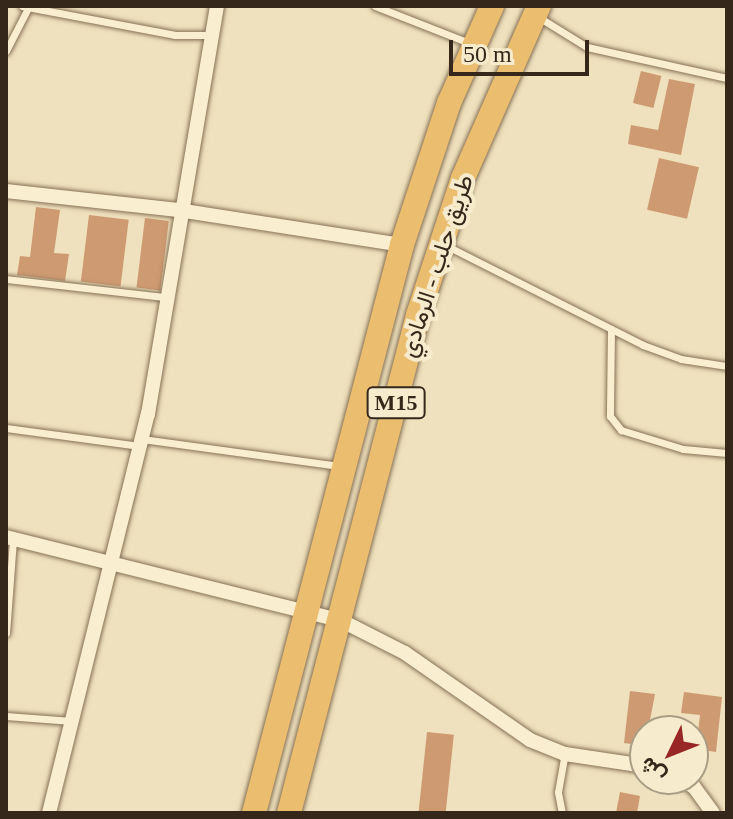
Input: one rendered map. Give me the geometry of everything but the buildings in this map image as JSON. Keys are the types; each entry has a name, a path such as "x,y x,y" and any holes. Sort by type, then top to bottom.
{"highway":[{"name":"طريق حلب - الرمادي","path":"254,813 402,245 474,44 492,6"},
{"name":"طريق حلب - الرمادي","path":"289,813 342,621 418,315 463,178 537,10"}],"street":[{"path":"49,813 141,442 178,210 217,6"},
{"path":"6,191 178,210 402,245"},
{"path":"10,538 112,561 342,621 405,653 530,740 565,754 629,764"},
{"path":"700,795 713,813"}],"lane":[{"path":"62,15 65,6"},
{"path":"377,6 474,44"},
{"path":"6,51 25,7 175,35 212,35"},
{"path":"537,10 587,47 727,78"},
{"path":"442,243 611,329 681,359 727,366"},
{"path":"6,279 165,297"},
{"path":"611,329 610,416 621,430 683,449 727,453"},
{"path":"6,428 345,467"},
{"path":"6,633 10,538"},
{"path":"6,716 72,721"},
{"path":"562,813 558,792 565,754"}]}
